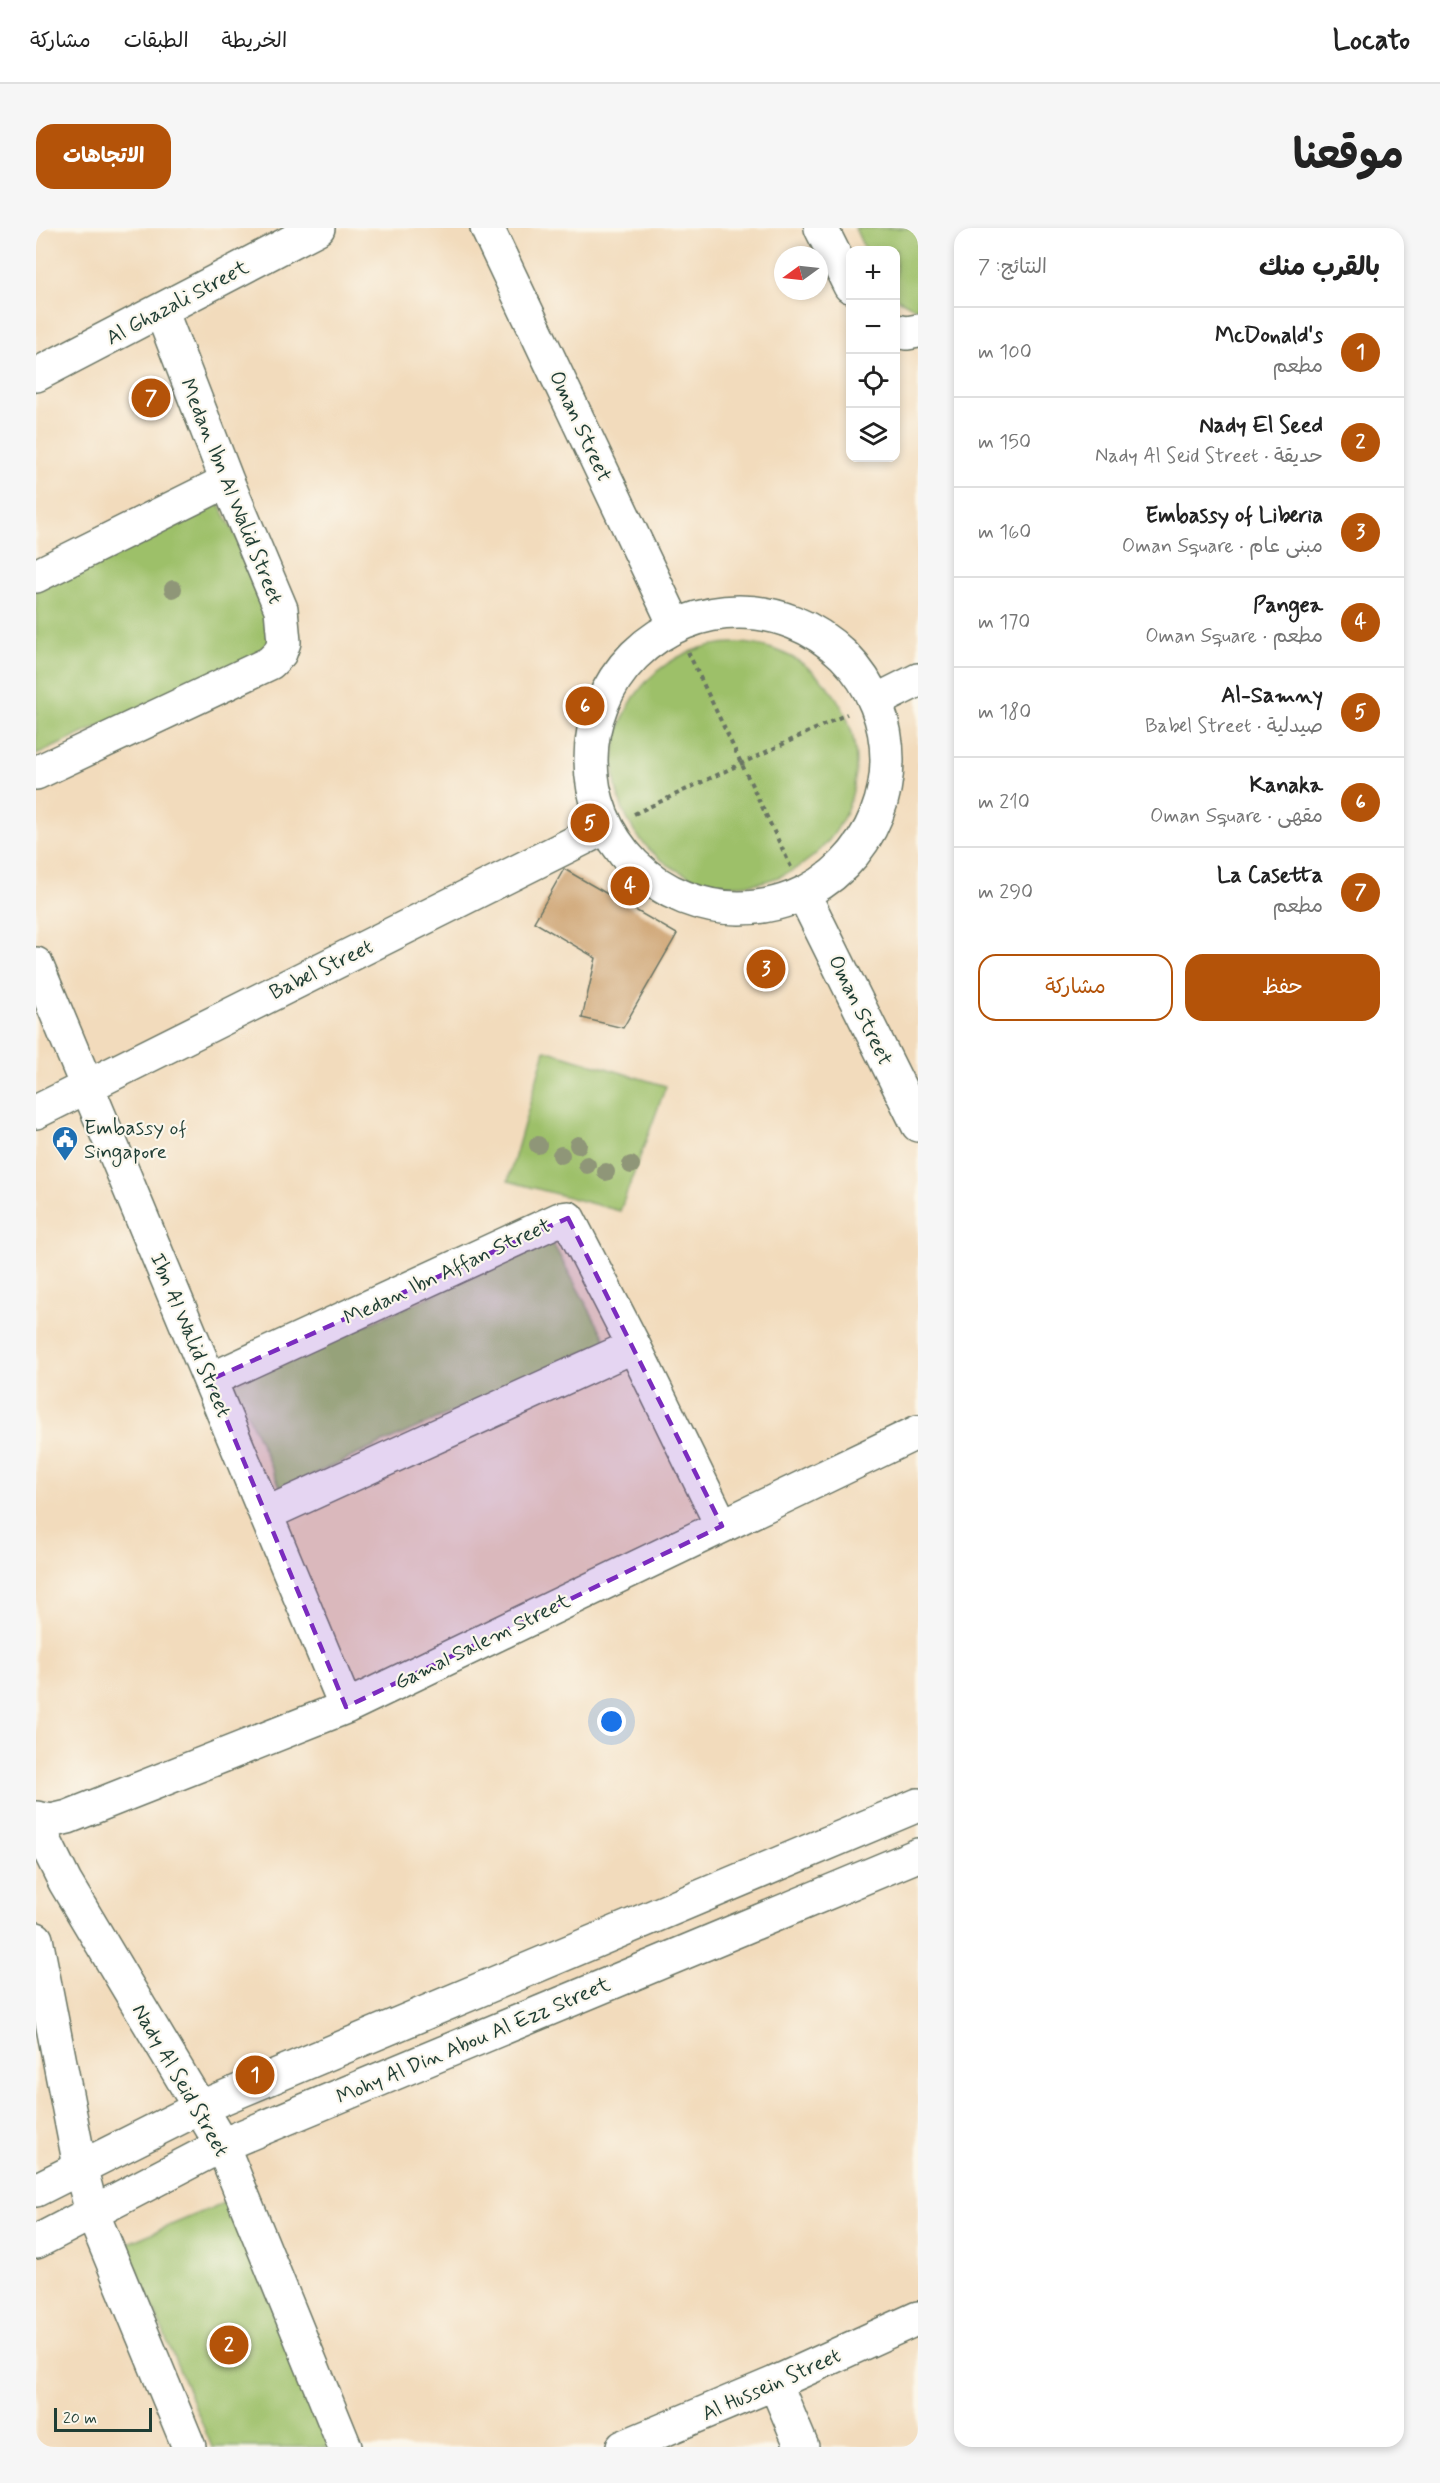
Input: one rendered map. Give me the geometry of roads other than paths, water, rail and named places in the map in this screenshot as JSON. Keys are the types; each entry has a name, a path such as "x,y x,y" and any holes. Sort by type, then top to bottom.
{"street":[{"name":"Al Ghazali Street","path":"36,375 318,228"},
{"name":"Oman Street","path":"487,228 675,625"},
{"path":"821,228 846,278"},
{"name":"Medan Ibn Al Walid Street","path":"36,773 270,663 280,653 284,642 281,609 227,481 161,310"},
{"path":"900,332 918,331"},
{"path":"36,576 227,481"},
{"path":"733,611 762,613 791,620 818,634 842,652 861,675 876,701 887,745 885,790 870,834 842,869 804,895 762,909 716,908 674,895 636,869 606,827 593,787 592,738 606,692 635,653 675,625 703,615 733,611"},
{"path":"876,701 918,680"},
{"name":"Babel Street","path":"36,1112 606,827"},
{"name":"Oman Street","path":"804,895 918,1125"},
{"name":"Ibn Al Walid Street","path":"36,964 346,1707"},
{"name":"Medan Ibn Affan Street","path":"210,1380 564,1218 572,1222 722,1526"},
{"path":"266,1514 634,1346"},
{"name":"Gamal Salem Street","path":"36,1820 51,1821 68,1817 346,1707 918,1432"},
{"name":"Mohy Al Din Abou Al Ezz Street","path":"36,2190 200,2108 918,1805"},
{"name":"Nady Al Seid Street","path":"36,1820 61,1876 222,2145 345,2447"},
{"name":"Mohy Al Din Abou Al Ezz Street","path":"36,2242 222,2145 918,1855"},
{"path":"36,1939 80,2166 92,2212 189,2447"},
{"name":"Al Hussein Street","path":"623,2447 775,2383 918,2318"},
{"path":"775,2383 802,2447"}],"place":[{"name":"La Casetta","path":"151,398"},
{"name":"Kanaka","path":"585,706"},
{"name":"Al-Samny","path":"590,823"},
{"name":"Pangea","path":"630,886"},
{"name":"Embassy of Liberia","path":"766,969"},
{"name":"Embassy of Singapore","path":"65,1162"},
{"name":"McDonald's","path":"255,2075"},
{"name":"Nady El Seed","path":"229,2345"}]}
